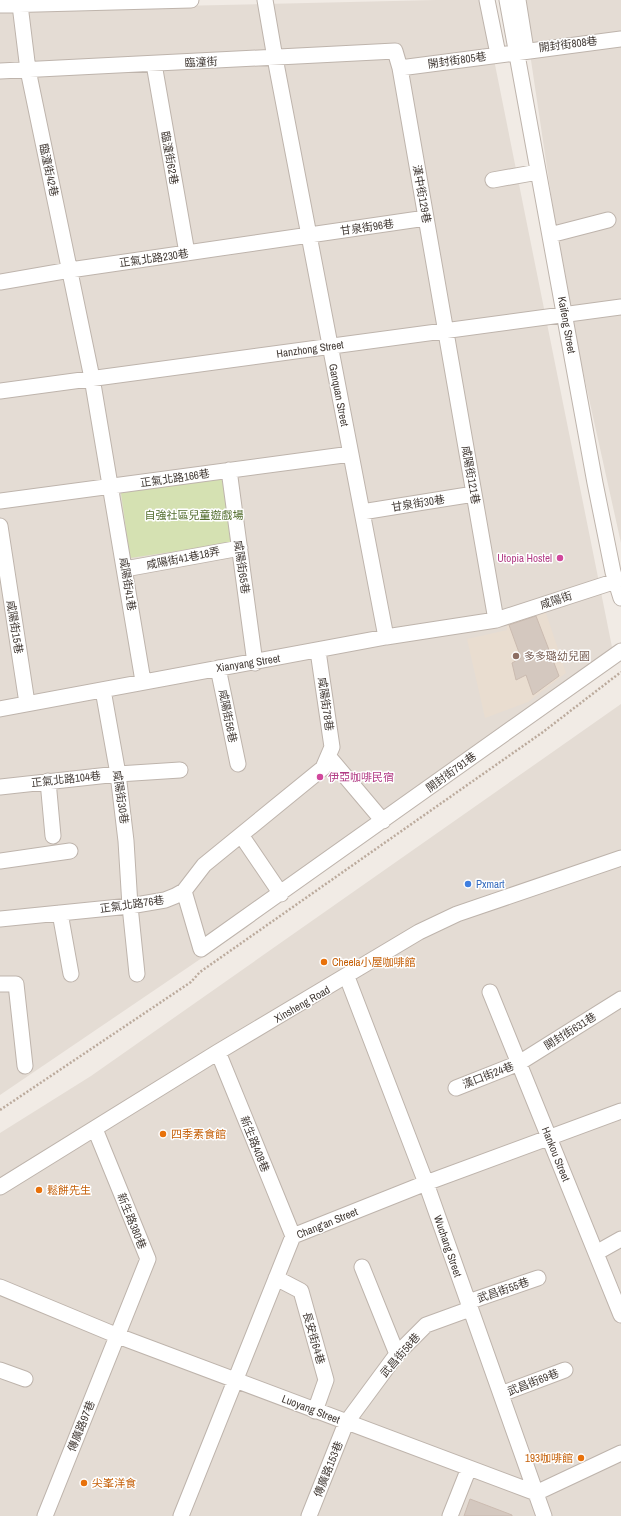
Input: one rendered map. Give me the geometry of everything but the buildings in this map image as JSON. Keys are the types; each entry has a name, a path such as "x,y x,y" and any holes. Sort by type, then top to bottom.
{"street":[{"path":"0,5 191,0"},
{"name":"Ganquan Street","path":"265,0 386,637"},
{"path":"487,0 498,54"},
{"path":"507,0 521,51"},
{"path":"518,0 521,51"},
{"name":"臨潼街42巷","path":"20,5 28,70 92,378"},
{"name":"開封街808巷","path":"521,51 621,39"},
{"name":"臨潼街","path":"0,71 395,51 399,63"},
{"name":"開封街805巷","path":"399,63 521,51"},
{"name":"Kaifeng Street","path":"521,51 538,172 565,314 615,546 616,581 621,598"},
{"name":"漢中街129巷","path":"399,63 447,330"},
{"name":"臨潼街62巷","path":"154,64 187,253"},
{"path":"493,180 538,172"},
{"name":"甘泉街96巷","path":"309,235 426,218"},
{"path":"550,235 608,220"},
{"name":"正氣北路230巷","path":"0,282 70,270 309,235"},
{"name":"Hanzhong Street","path":"0,391 621,307"},
{"name":"咸陽街121巷","path":"447,330 496,620"},
{"name":"咸陽街41巷","path":"92,378 112,486 143,681"},
{"name":"正氣北路166巷","path":"0,501 351,454"},
{"name":"咸陽街65巷","path":"230,470 255,663"},
{"name":"甘泉街30巷","path":"362,512 474,494"},
{"name":"咸陽街15巷","path":"0,526 27,703"},
{"name":"咸陽街41巷18弄","path":"125,569 240,548"},
{"name":"咸陽街","path":"496,620 616,581"},
{"name":"Xianyang Street","path":"0,709 143,681 255,663 386,637 496,620"},
{"name":"咸陽街78巷","path":"318,651 332,747 329,757"},
{"name":"開封街791巷","path":"184,891 201,949 281,894 621,651"},
{"name":"咸陽街56巷","path":"218,668 238,764"},
{"name":"咸陽街30巷","path":"103,690 118,774 126,841 130,906 137,974"},
{"path":"329,757 383,821"},
{"name":"正氣北路76巷","path":"0,919 130,906 165,900 184,891 204,865 315,776 324,768 329,757"},
{"name":"正氣北路104巷","path":"0,787 118,774 180,770"},
{"path":"48,781 53,836"},
{"path":"241,835 281,894"},
{"path":"0,861 70,851"},
{"name":"Xinsheng Road","path":"0,1187 218,1052 347,977 419,932 457,914 621,858"},
{"path":"60,913 71,974"},
{"name":"Wuchang Street","path":"347,977 426,1183 544,1516"},
{"path":"0,984 16,984 24,1066"},
{"name":"Hankou Street","path":"490,992 621,1315"},
{"name":"開封街631巷","path":"520,1063 621,999"},
{"name":"新生路408巷","path":"218,1052 293,1236"},
{"name":"漢口街24巷","path":"456,1088 520,1063"},
{"name":"Chang'an Street","path":"181,1516 234,1380 293,1236 426,1183 621,1111"},
{"name":"新生路380巷","path":"95,1129 148,1259 118,1336"},
{"path":"596,1253 621,1238"},
{"path":"362,1267 397,1354"},
{"name":"長安街64巷","path":"276,1278 301,1290 326,1380 315,1411"},
{"name":"武昌街55巷","path":"469,1306 538,1278"},
{"name":"Luoyang Street","path":"0,1287 118,1336 315,1411 536,1492"},
{"name":"武昌街58巷","path":"346,1422 397,1354 426,1325 469,1306"},
{"name":"傳廣路97巷","path":"45,1516 118,1336"},
{"path":"0,1370 25,1379"},
{"name":"武昌街69巷","path":"501,1394 565,1370"},
{"name":"傳廣路153巷","path":"309,1516 346,1422"},
{"path":"536,1492 621,1453"},
{"path":"450,1516 469,1468"}],"path":[{"path":"0,1110 191,982 200,972 543,732 621,672"}],"shaded area":[{"path":"482,0 612,647 246,928 0,1095 0,10"},
{"path":"522,0 621,0 621,543 566,295"},
{"name":"多多璐幼兒園","path":"545,610 566,673 528,702 485,718 467,639 507,630 507,622"},
{"path":"621,704 621,1516 0,1516 0,1133 91,1076"}],"green space":[{"name":"自強社區兒童遊戲場","path":"223,478 232,543 130,558 121,493"}],"place":[{"name":"Utopia Hostel","path":"560,558"},
{"name":"多多璐幼兒園","path":"516,656"},
{"name":"伊亞咖啡民宿","path":"320,777"},
{"name":"Pxmart","path":"468,884"},
{"name":"Cheela小屋咖啡館","path":"324,962"},
{"name":"四季素食館","path":"163,1134"},
{"name":"鬆餅先生","path":"39,1190"},
{"name":"193咖啡館","path":"581,1458"},
{"name":"尖峯洋食","path":"84,1483"}]}
